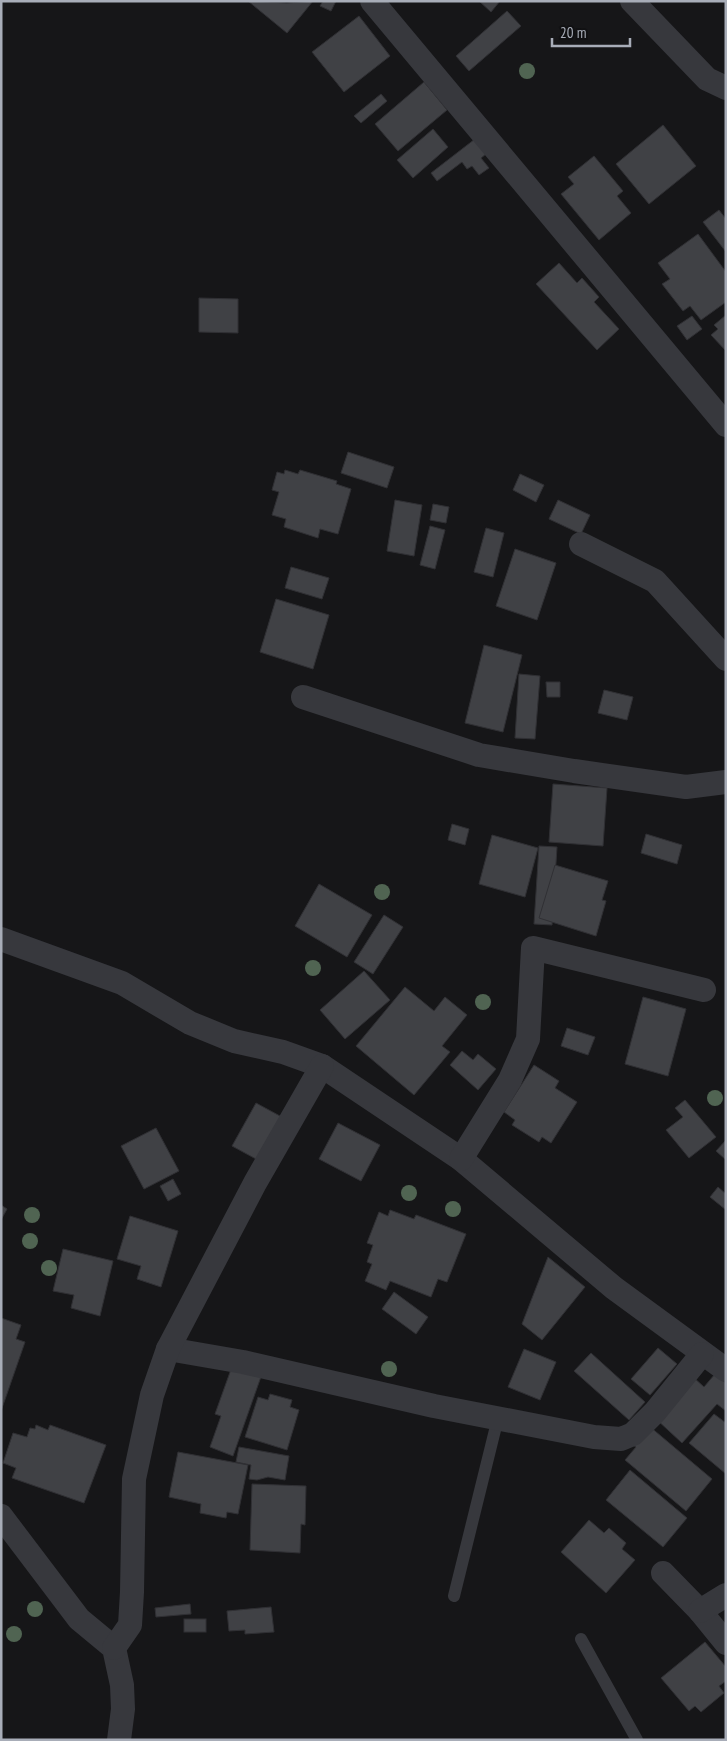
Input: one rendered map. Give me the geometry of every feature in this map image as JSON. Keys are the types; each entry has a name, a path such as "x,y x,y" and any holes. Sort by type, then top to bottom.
{"street":[{"path":"372,1 726,425"},
{"path":"632,1 707,79 726,88"},
{"path":"581,544 655,581 726,659"},
{"path":"303,697 479,755 686,787 726,782"},
{"path":"1,939 122,983 190,1023 234,1041 283,1052 322,1066 461,1159 614,1288 726,1370"},
{"path":"461,1159 510,1080 528,1039 533,948 704,990"},
{"path":"114,1648 130,1625 134,1479 152,1395 168,1349 255,1183 322,1066"},
{"path":"168,1349 243,1362 425,1404 594,1437 621,1439 633,1434 655,1412 702,1354"},
{"path":"1,1516 79,1619 114,1648 122,1685 123,1709 119,1740"},
{"path":"663,1573 700,1611 726,1643"},
{"path":"700,1611 726,1595"}],"lane":[{"path":"454,1596 498,1418"},
{"path":"581,1639 636,1740"}],"building":[{"path":"248,1 287,3 313,1 287,33"},
{"path":"323,1 336,1 331,11 320,6"},
{"path":"479,1 500,1 491,12"},
{"path":"507,11 521,26 469,71 456,56"},
{"path":"359,16 390,56 344,92 312,52"},
{"path":"424,82 447,110 398,151 375,124"},
{"path":"381,94 387,101 361,123 354,116"},
{"path":"663,125 696,166 649,204 616,164"},
{"path":"433,129 448,147 413,178 397,160"},
{"path":"475,139 486,154 481,158 489,168 479,175 472,166 467,169 462,162 437,181 431,173"},
{"path":"594,156 623,191 617,196 631,213 599,240 561,194 574,184 568,177"},
{"path":"719,210 726,219 726,252 703,222"},
{"path":"698,234 726,272 726,302 701,320 690,306 683,311 662,284 670,279 658,263"},
{"path":"559,263 577,283 582,278 599,297 594,302 619,329 597,350 536,284"},
{"path":"199,298 238,299 238,333 199,332"},
{"path":"726,315 726,351 711,335 718,329 714,325"},
{"path":"692,316 702,329 687,340 677,326"},
{"path":"348,452 394,467 387,488 341,473"},
{"path":"285,470 298,474 300,470 337,481 336,484 351,489 338,534 320,529 318,538 284,527 286,519 272,515 279,492 272,490 277,472 284,474"},
{"path":"520,474 544,485 536,502 513,490"},
{"path":"395,500 422,505 414,556 387,551"},
{"path":"558,500 590,515 581,534 549,519"},
{"path":"433,504 449,507 446,523 430,520"},
{"path":"430,526 445,530 435,569 420,565"},
{"path":"486,528 504,533 493,577 474,572"},
{"path":"515,549 556,563 537,620 496,606"},
{"path":"291,567 329,578 322,599 285,588"},
{"path":"276,599 329,615 313,669 260,652"},
{"path":"484,645 522,655 503,732 465,723"},
{"path":"519,674 540,676 535,739 515,738"},
{"path":"546,682 560,682 560,697 547,697"},
{"path":"604,690 633,697 627,720 598,713"},
{"path":"553,784 607,788 603,846 549,842"},
{"path":"452,824 469,829 465,845 448,840"},
{"path":"646,834 682,845 677,864 641,853"},
{"path":"492,835 538,848 525,897 479,884"},
{"path":"539,846 557,847 552,925 534,924"},
{"path":"555,865 608,881 602,900 606,901 596,936 539,918"},
{"path":"319,884 372,915 347,957 295,926"},
{"path":"384,915 403,927 373,974 354,962"},
{"path":"364,971 390,1000 345,1039 320,1010"},
{"path":"405,987 434,1011 445,997 467,1015 442,1046 450,1052 414,1095 356,1046"},
{"path":"643,997 686,1009 668,1076 625,1064"},
{"path":"567,1028 595,1037 588,1055 561,1046"},
{"path":"462,1051 473,1060 478,1054 496,1069 478,1090 450,1065"},
{"path":"534,1065 559,1081 555,1088 577,1102 551,1143 542,1137 539,1142 512,1125 515,1120 504,1112"},
{"path":"685,1100 716,1137 689,1158 666,1130 683,1117 675,1108"},
{"path":"256,1103 291,1122 267,1165 232,1146"},
{"path":"338,1123 380,1145 361,1181 319,1159"},
{"path":"156,1128 179,1171 144,1189 121,1146"},
{"path":"726,1140 726,1160 716,1151"},
{"path":"173,1179 181,1194 168,1201 160,1186"},
{"path":"718,1187 726,1194 726,1210 710,1197"},
{"path":"1,1205 7,1209 1,1220"},
{"path":"390,1210 414,1219 416,1215 466,1234 447,1282 438,1279 431,1297 390,1281 386,1290 365,1281 372,1264 367,1262 373,1245 367,1243 379,1212 388,1216"},
{"path":"130,1216 178,1231 161,1287 137,1279 141,1266 117,1259"},
{"path":"63,1249 113,1261 100,1316 71,1308 74,1295 53,1291"},
{"path":"548,1257 585,1287 542,1340 522,1324"},
{"path":"394,1292 428,1317 416,1334 382,1309"},
{"path":"1,1318 21,1325 16,1339 25,1342 1,1411"},
{"path":"658,1348 677,1364 650,1395 631,1379"},
{"path":"524,1349 556,1362 540,1400 508,1387"},
{"path":"591,1353 645,1402 629,1420 574,1371"},
{"path":"234,1361 263,1371 233,1456 210,1447 221,1416 215,1414"},
{"path":"715,1374 726,1383 726,1411 717,1404 682,1443 655,1418 692,1376 704,1387"},
{"path":"270,1394 292,1400 290,1407 299,1410 287,1450 245,1437 258,1397 268,1400"},
{"path":"714,1414 726,1423 726,1474 689,1443"},
{"path":"36,1425 48,1430 50,1425 106,1445 84,1503 12,1478 16,1468 3,1463 13,1433 27,1437 30,1428 35,1429"},
{"path":"649,1426 712,1479 686,1511 625,1460 636,1447 633,1445"},
{"path":"239,1447 289,1456 285,1480 268,1477 257,1480 249,1479 251,1465 236,1462"},
{"path":"178,1452 248,1465 238,1514 227,1512 226,1518 200,1513 201,1504 169,1497"},
{"path":"630,1470 687,1518 663,1547 606,1500"},
{"path":"252,1484 306,1486 305,1525 301,1524 300,1553 250,1550"},
{"path":"589,1520 604,1533 609,1528 626,1543 622,1549 635,1560 606,1593 561,1552"},
{"path":"190,1604 191,1614 156,1617 155,1608"},
{"path":"271,1607 274,1632 245,1634 245,1630 229,1631 227,1611"},
{"path":"184,1619 206,1619 206,1632 184,1632"},
{"path":"705,1642 726,1667 726,1681 719,1686 724,1693 701,1712 695,1706 689,1711 661,1678"}]}
